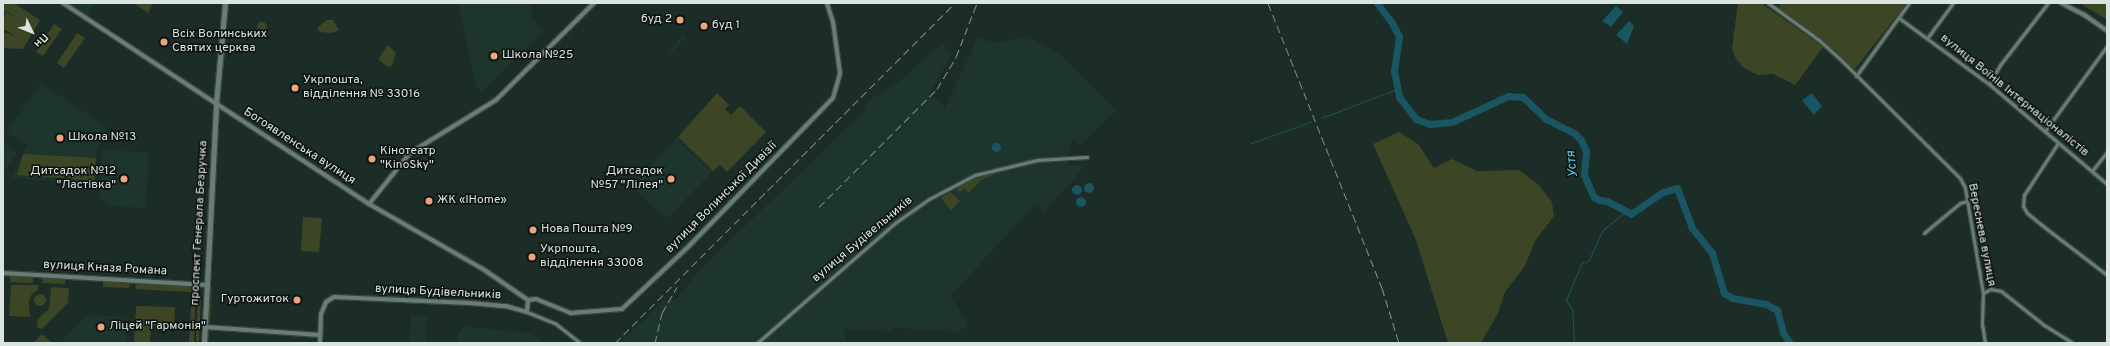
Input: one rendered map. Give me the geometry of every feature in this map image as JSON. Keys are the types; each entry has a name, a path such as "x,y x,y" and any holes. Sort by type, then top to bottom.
{"main road":[{"name":"проспект Генерала Безручка","path":"204,343 216,104 225,3"}],"street":[{"name":"Богоявленська вулиця","path":"63,3 369,204 483,269 528,300"},
{"path":"369,204 410,153 496,100 594,3"},
{"name":"вулиця Волинської Дивізії","path":"528,300 536,299 571,313 622,309 689,246 834,98 840,73 833,22 827,3"},
{"name":"Вереснева вулиця","path":"1768,3 1819,40 1952,168 1960,178 1967,201 1984,293 1982,324 1985,343"},
{"path":"1857,77 1909,3"},
{"path":"1928,37 1953,3"},
{"path":"1989,84 2000,65 2048,3"},
{"path":"2061,3 2083,14 2107,31"},
{"name":"вулиця Воїнів Інтернаціоналістів","path":"1898,18 1928,37 1989,84 2107,184"},
{"path":"2045,131 2107,46"},
{"path":"2058,143 2024,195 2022,201 2023,206 2037,222 2106,273"},
{"path":"2092,171 2107,152"},
{"name":"вулиця Будівельників","path":"757,343 895,223 929,199 975,175 1000,168 1037,160 1087,157"},
{"path":"1924,233 1960,203 1967,201"},
{"name":"вулиця Князя Романа","path":"3,273 207,285"},
{"path":"1984,293 1991,289 2001,291 2044,325 2073,343"},
{"name":"вулиця Будівельників","path":"320,335 321,314 326,302 334,297 506,306 527,312 556,324 580,343"},
{"path":"527,312 528,300"},
{"path":"205,327 320,335 320,343"}],"shaded area":[{"path":"63,3 96,3 86,18"},
{"name":"Школа №25","path":"458,3 531,3 532,19 544,31 482,92 476,87"},
{"path":"684,34 686,37 669,56 667,53"},
{"path":"1027,36 1058,53 1116,111 1080,146 1072,139 1067,165 1086,165 1044,212 1035,204 951,296 969,325 958,332 894,328 893,332 844,329 846,343 620,343 664,300 674,301 702,268 864,111 867,101 898,82 942,43 952,53 930,93 945,108 978,37 994,43"},
{"name":"Школа №13","path":"41,83 107,127 96,152 95,184 10,178 28,144 6,132"},
{"name":"Дитсадок №57 \"Лілея\"","path":"677,138 712,172 666,219 631,186"},
{"path":"3,143 17,153 3,174"},
{"name":"Дитсадок №12 \"Ластівка\"","path":"102,150 149,152 146,208 107,206 99,196"},
{"path":"411,314 427,316 426,343 409,343"},
{"name":"Ліцей \"Гармонія\"","path":"87,315 127,317 126,343 60,343"},
{"path":"463,326 529,333 545,343 457,343 458,334"}],"green space":[{"path":"3,3 14,3 40,20 23,49 3,48 3,32 16,36 3,29 5,12 24,21 5,11 3,13"},
{"path":"134,3 153,3 148,13"},
{"path":"1738,3 1761,3 1823,47 1795,85 1773,74 1758,75 1744,68 1736,59 1732,48"},
{"path":"1780,3 1907,3 1854,70 1821,39 1779,8"},
{"path":"2079,3 2107,3 2107,20 2098,14"},
{"path":"327,20 333,20 339,30 332,33 320,32 317,28"},
{"path":"260,22 264,22 267,27 264,32 260,32 257,29 257,25"},
{"path":"54,24 62,29 43,56 36,52"},
{"path":"77,33 85,38 64,68 57,63"},
{"path":"388,45 396,53 392,66 387,67 378,59"},
{"path":"717,93 729,105 725,109 731,115 740,106 766,132 727,172 720,165 713,171 678,137"},
{"path":"1399,132 1418,144 1434,168 1452,159 1477,171 1519,170 1538,184 1552,202 1554,216 1535,241 1525,266 1505,292 1498,313 1481,343 1448,343 1416,240 1373,144"},
{"path":"23,154 96,158 94,181 17,175"},
{"path":"994,173 995,174 981,180 969,193 964,188 960,192 957,191 958,187 969,181"},
{"path":"950,192 960,201 951,210 941,198"},
{"path":"303,217 322,218 319,252 301,251"},
{"path":"10,276 33,277 33,283 10,282"},
{"path":"42,278 65,279 65,284 42,283"},
{"path":"103,281 130,283 129,288 103,287"},
{"path":"136,283 193,286 192,292 135,289"},
{"path":"11,285 38,285 38,290 31,295 29,303 30,317 9,316"},
{"path":"209,286 212,286 210,323 207,323"},
{"path":"51,287 69,288 68,303 42,329 37,328 38,319 49,309"},
{"path":"42,294 45,295 45,305 38,306 35,305 34,298 35,295"},
{"path":"198,297 201,297 199,341 196,341"},
{"path":"136,306 175,307 174,328 151,327 150,343 134,343"},
{"path":"191,307 195,307 194,342 189,342"},
{"path":"42,334 52,343 33,343"}],"water":[{"path":"1616,6 1623,12 1611,27 1602,21"},
{"path":"1629,21 1634,26 1627,44 1616,35"},
{"path":"1812,93 1822,106 1814,115 1802,100"},
{"path":"994,143 998,143 1000,147 998,151 994,151 992,149 992,145"},
{"path":"1087,183 1091,183 1094,188 1091,193 1087,193 1084,190 1084,186"},
{"path":"1075,185 1079,185 1082,190 1079,195 1075,195 1072,192 1072,188"},
{"path":"1079,197 1083,197 1086,202 1083,207 1079,207 1076,204 1076,200"}],"waterway":[{"name":"Устя","path":"1377,3 1392,23 1399,36 1394,71 1399,97 1416,119 1430,124 1452,122 1508,96 1523,97 1546,119 1575,134 1581,140 1586,151 1584,175 1594,197 1599,200 1607,201 1631,214 1663,192 1677,188 1692,228 1712,253 1724,293 1732,298 1766,304 1777,310 1783,333 1790,343"},
{"path":"1386,93 1397,89"},
{"path":"1321,118 1384,94"},
{"path":"1251,143 1310,122"},
{"path":"1574,343 1572,309 1566,300 1581,264 1589,260 1602,231 1625,212"}],"railway":[{"path":"615,343 955,3"},
{"path":"819,207 937,89 956,57 977,3"},
{"path":"1268,3 1382,288 1399,343"},
{"path":"655,343 662,313 677,287"}],"place":[{"name":"буд 2","path":"680,20"},
{"name":"буд 1","path":"704,26"},
{"name":"Всіх Волинських Святих церква","path":"164,42"},
{"name":"Школа №25","path":"494,56"},
{"name":"Укрпошта, відділення № 33016","path":"295,88"},
{"name":"Школа №13","path":"60,138"},
{"name":"Кінотеатр \"KinoSky\"","path":"372,159"},
{"name":"Дитсадок №12 \"Ластівка\"","path":"124,179"},
{"name":"Дитсадок №57 \"Лілея\"","path":"671,179"},
{"name":"ЖК «IHome»","path":"429,201"},
{"name":"Нова Пошта №9","path":"533,230"},
{"name":"Укрпошта, відділення 33008","path":"532,257"},
{"name":"Гуртожиток","path":"297,300"},
{"name":"Ліцей \"Гармонія\"","path":"101,327"}]}
